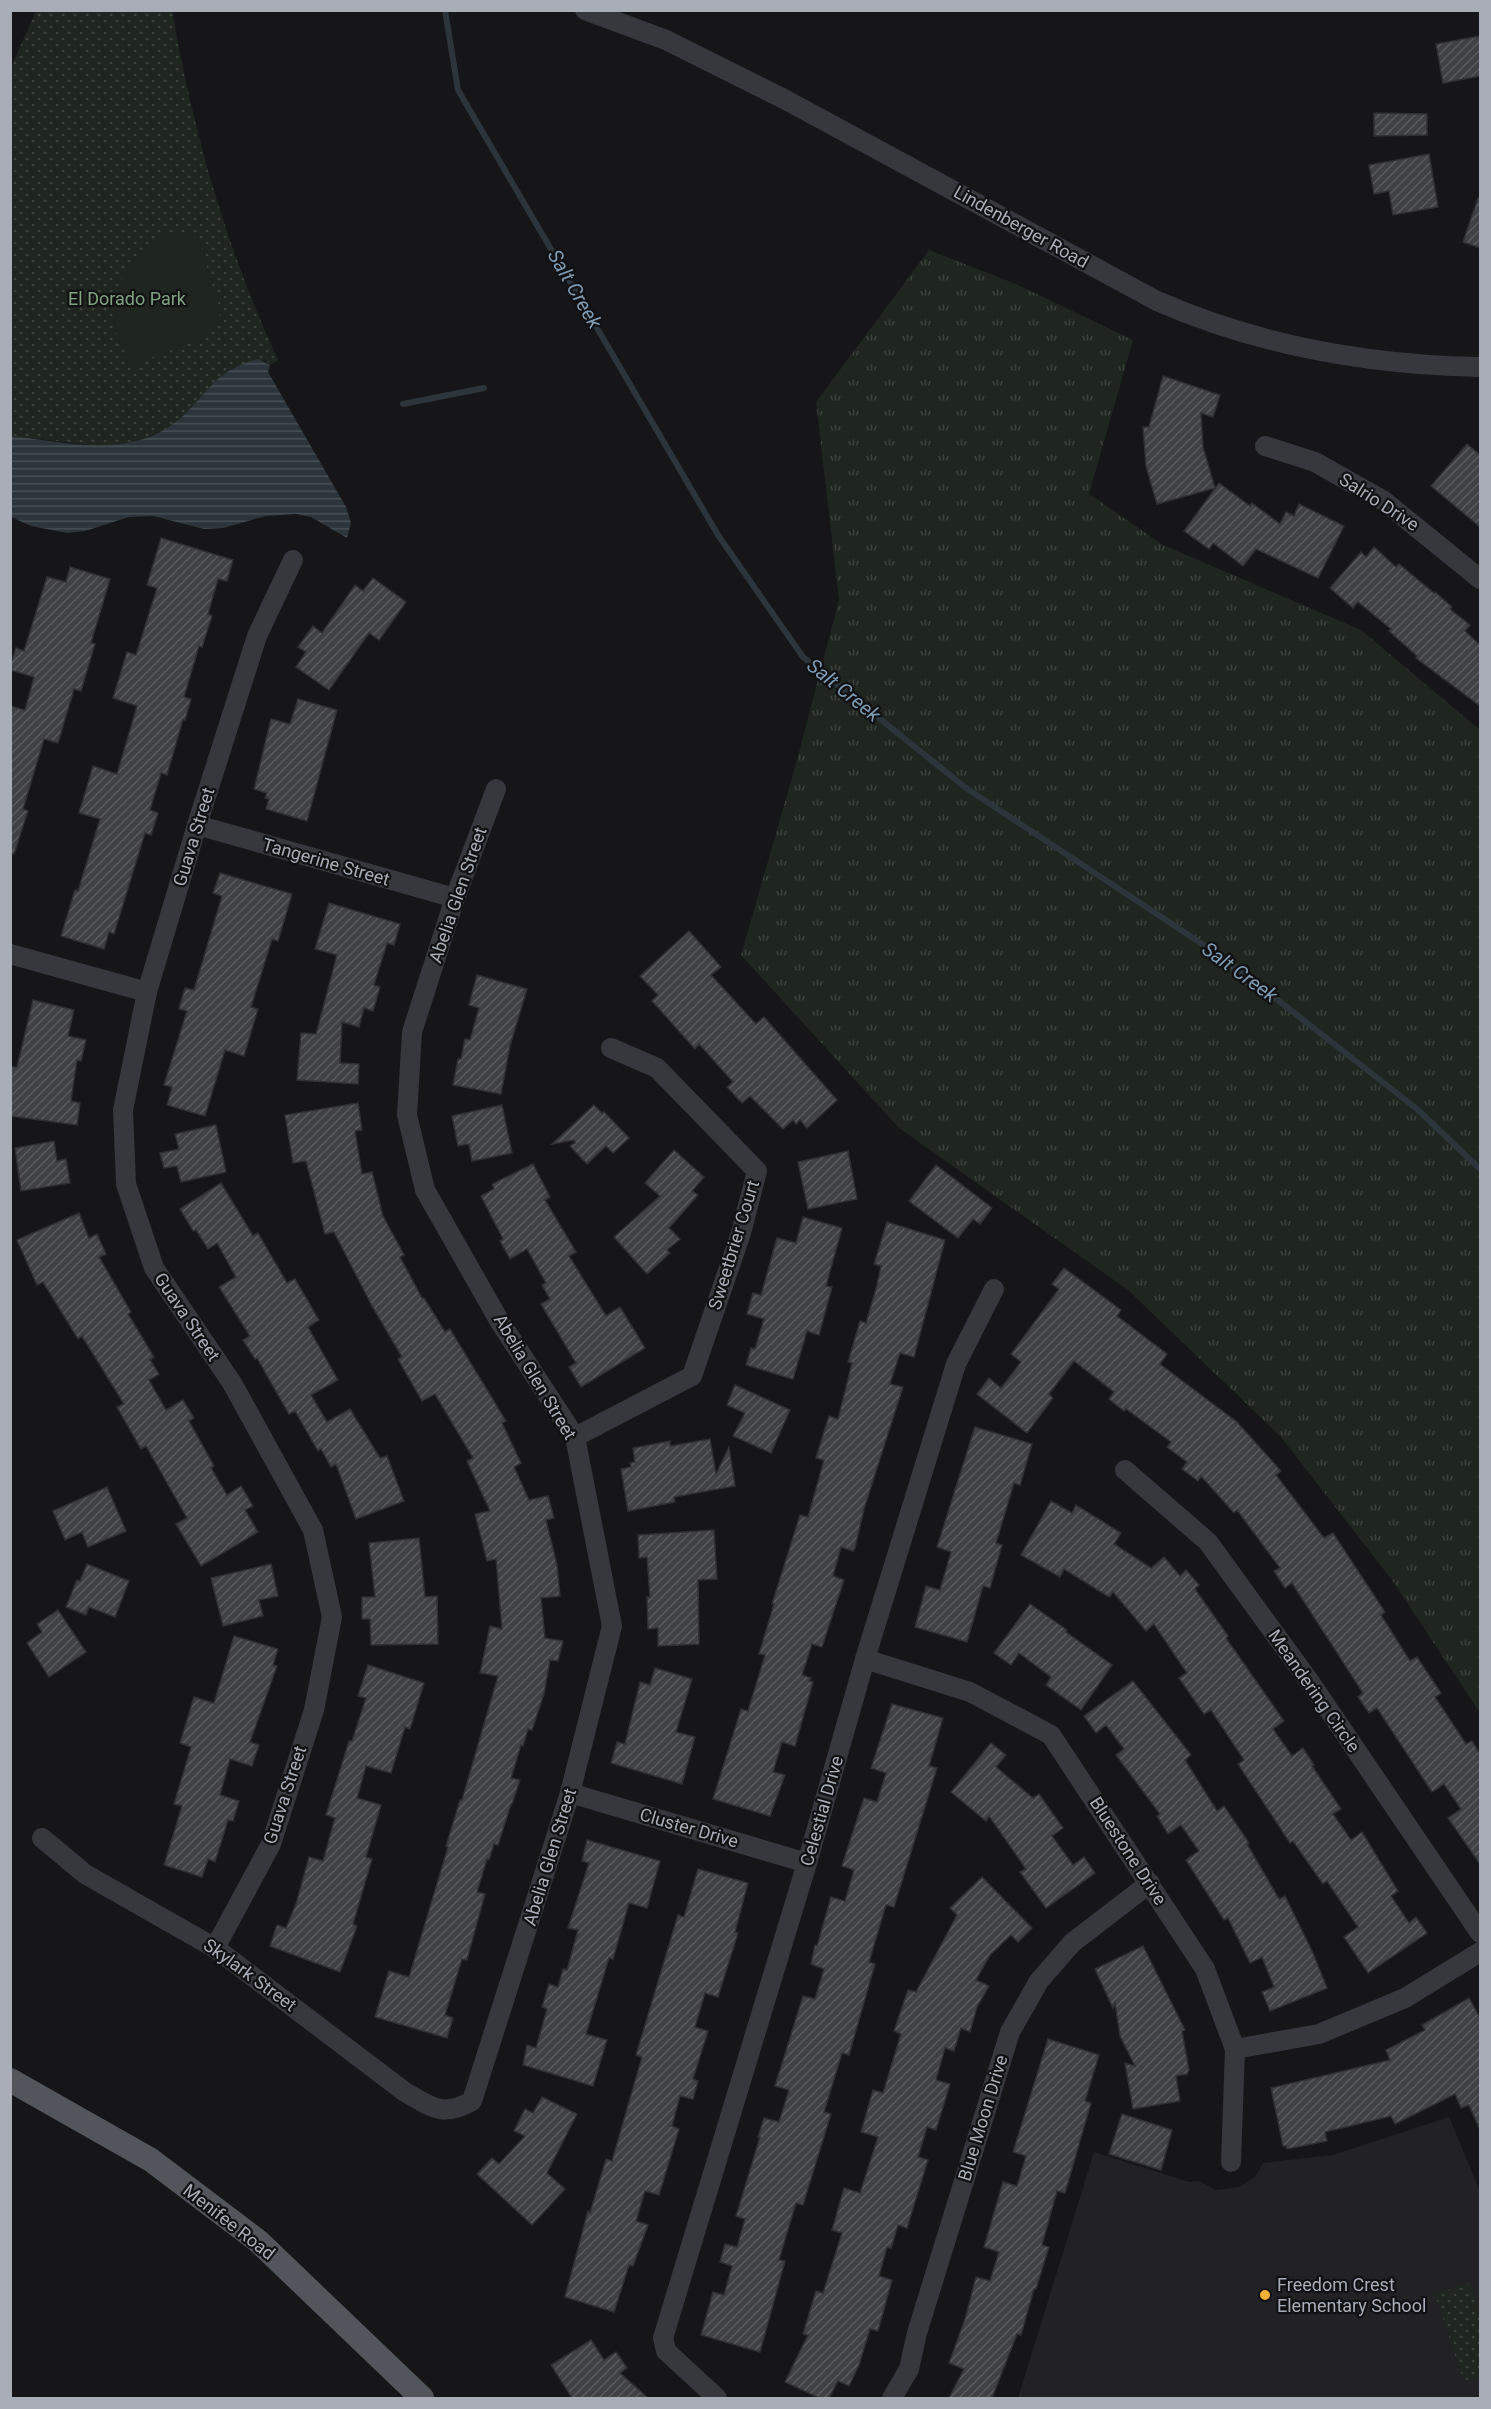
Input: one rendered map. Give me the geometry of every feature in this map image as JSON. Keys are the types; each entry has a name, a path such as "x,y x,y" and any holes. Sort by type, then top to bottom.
{"main road":[{"name":"Menifee Road","path":"10,2080 151,2160 258,2241 422,2398"}],"street":[{"name":"Lindenberger Road","path":"585,10 666,40 786,100 1156,301 1200,320 1253,337 1327,354 1402,363 1480,367"},
{"name":"Salrio Drive","path":"1265,446 1315,462 1384,501 1480,579"},
{"name":"Guava Street","path":"215,1948 271,1844 314,1710 332,1617 314,1530 232,1383 154,1268 126,1184 123,1110 147,992 197,825 257,636 293,560"},
{"name":"Abelia Glen Street","path":"456,2110 472,2101 570,1794 612,1626 575,1437 500,1322 425,1190 407,1115 412,1032 454,898 496,789"},
{"name":"Tangerine Street","path":"197,825 454,898"},
{"path":"10,954 147,992"},
{"name":"Sweetbrier Court","path":"575,1437 692,1376 741,1233 757,1171 657,1068 611,1047"},
{"name":"Celestial Drive","path":"717,2398 666,2352 663,2338 807,1863 865,1659 956,1364 994,1288"},
{"name":"Meandering Circle","path":"1125,1470 1208,1542 1312,1685 1480,1933"},
{"name":"Bluestone Drive","path":"865,1659 970,1692 1051,1735 1205,1969 1235,2049 1231,2162"},
{"name":"Cluster Drive","path":"570,1794 807,1863"},
{"name":"Skylark Street","path":"42,1838 85,1874 215,1948 405,2092 438,2109 456,2110"},
{"name":"Blue Moon Drive","path":"892,2398 909,2370 917,2333 1010,2032 1039,1982 1072,1943 1150,1883"},
{"path":"1235,2049 1319,2034 1405,1998 1480,1952"}],"shaded area":[{"path":"258,359 270,365 268,372 346,507 351,523 347,538 311,517 296,514 266,516 223,528 204,529 153,516 129,517 85,531 67,533 31,526 11,517 11,436 103,445 147,438 167,428 186,413 225,374"},
{"name":"Freedom Crest Elementary School","path":"1449,2117 1480,2191 1480,2398 1018,2398 1094,2152 1189,2182 1200,2181 1216,2190 1239,2187 1255,2177 1263,2163 1333,2155"}],"green space":[{"name":"El Dorado Park","path":"36,11 172,11 190,101 213,188 242,274 278,360 270,365 265,360 187,413 171,427 139,441 109,447 11,436 11,67"},
{"path":"172,233 197,233 221,313 207,336 133,365 117,336 114,318 115,303 125,273 143,248 155,240"},
{"path":"929,250 1016,284 1133,340 1089,494 1163,545 1361,630 1480,730 1480,1713 1392,1580 1281,1437 1128,1290 899,1128 741,955 797,760 839,600 816,402"},
{"path":"1470,2283 1480,2315 1480,2376 1464,2381 1435,2294"}],"building":[{"path":"1480,36 1480,76 1443,83 1436,44"},
{"path":"1374,113 1427,114 1427,135 1374,136"},
{"path":"1429,154 1438,207 1393,215 1389,191 1374,194 1369,165"},
{"path":"1478,198 1480,198 1480,248 1463,242"},
{"path":"1163,376 1220,395 1213,417 1201,413 1203,447 1215,488 1157,504 1146,466 1143,427 1149,427"},
{"path":"1467,444 1480,455 1480,527 1431,486"},
{"path":"1219,483 1250,506 1252,503 1280,524 1286,512 1294,516 1299,504 1344,526 1318,578 1256,549 1243,566 1213,543 1209,549 1184,531"},
{"path":"161,538 233,560 227,581 218,579 208,614 212,616 202,647 199,646 184,697 191,699 185,720 183,719 167,775 161,773 150,810 158,813 151,835 145,833 114,934 109,932 104,949 61,936 75,890 78,891 100,819 79,813 93,766 117,774 137,706 113,698 127,652 136,655 157,588 147,585"},
{"path":"1374,547 1396,567 1399,564 1435,592 1452,607 1450,609 1470,625 1465,631 1480,645 1480,706 1416,658 1417,656 1389,631 1391,629 1358,602 1353,608 1330,588 1361,552 1366,557"},
{"path":"70,567 110,579 91,643 95,644 81,691 74,689 58,743 44,739 23,809 28,811 14,854 10,853 10,706 25,710 34,677 10,670 10,666 16,648 24,651 47,577 66,582"},
{"path":"373,578 406,602 379,640 369,633 329,690 296,667 306,652 298,647 313,626 322,633 355,585 363,591"},
{"path":"298,699 337,710 307,821 266,809 269,799 265,798 267,793 254,789 271,719 290,724"},
{"path":"220,873 292,894 278,941 272,939 251,1007 258,1009 244,1056 225,1050 205,1116 167,1105 172,1087 164,1085 187,1011 179,1009 185,988 194,990 222,896 213,893"},
{"path":"329,903 400,924 394,945 387,943 374,985 380,987 373,1011 364,1008 359,1027 342,1022 340,1063 359,1064 358,1084 297,1080 301,1033 316,1034 337,955 315,949"},
{"path":"689,931 721,967 711,975 756,1024 764,1017 837,1100 807,1128 800,1120 796,1124 793,1120 783,1129 750,1096 742,1103 727,1087 733,1082 699,1044 695,1049 652,1001 658,995 640,976"},
{"path":"477,975 527,989 510,1046 501,1094 453,1085 458,1059 461,1059 465,1039 470,1040 479,1008 469,1005"},
{"path":"33,1000 74,1010 68,1036 86,1040 81,1061 77,1060 71,1101 80,1103 77,1125 10,1116 10,1067 17,1067"},
{"path":"358,1103 362,1130 355,1131 362,1174 372,1172 383,1216 404,1255 400,1257 422,1298 445,1332 450,1329 506,1421 502,1423 521,1463 514,1467 529,1500 548,1496 554,1518 546,1520 557,1565 560,1596 541,1598 545,1638 563,1641 558,1661 550,1660 544,1694 532,1730 528,1729 523,1746 521,1745 511,1778 520,1780 498,1845 494,1844 489,1860 487,1859 477,1892 485,1894 467,1960 462,1959 445,2015 453,2018 447,2038 375,2017 389,1971 409,1977 498,1676 480,1673 490,1626 502,1629 496,1559 487,1561 475,1514 490,1511 467,1461 473,1458 435,1394 422,1401 398,1359 402,1357 372,1306 334,1232 325,1234 306,1161 293,1163 285,1115"},
{"path":"502,1105 512,1153 472,1161 469,1144 458,1146 452,1116"},
{"path":"594,1105 629,1138 613,1153 606,1146 587,1164 570,1146 575,1143 574,1140 552,1144"},
{"path":"216,1125 226,1172 181,1182 177,1166 164,1168 160,1153 179,1149 175,1134"},
{"path":"54,1141 57,1161 66,1159 70,1183 21,1191 15,1148"},
{"path":"674,1150 704,1177 692,1191 698,1195 669,1228 680,1239 667,1250 670,1253 647,1274 614,1237 660,1196 645,1183"},
{"path":"848,1151 857,1199 808,1209 798,1162"},
{"path":"533,1164 550,1197 545,1200 576,1252 569,1256 606,1316 620,1307 645,1348 581,1387 569,1367 576,1363 541,1304 550,1299 542,1285 546,1283 527,1249 510,1259 500,1241 503,1239 481,1196 494,1189 492,1184"},
{"path":"936,1165 992,1208 980,1224 973,1219 958,1238 909,1201"},
{"path":"221,1183 253,1236 258,1233 287,1283 295,1279 319,1320 308,1327 338,1380 311,1395 327,1422 350,1409 380,1458 387,1456 404,1501 356,1519 336,1464 331,1467 321,1449 318,1451 295,1411 289,1414 257,1358 255,1359 243,1340 250,1336 219,1287 236,1277 217,1243 208,1249 196,1230 193,1231 180,1209"},
{"path":"79,1213 89,1238 97,1234 106,1254 99,1257 131,1312 128,1314 154,1357 150,1360 159,1374 149,1380 166,1410 183,1400 194,1418 189,1421 214,1466 211,1468 227,1495 241,1486 253,1506 245,1510 258,1532 201,1566 176,1524 187,1518 146,1446 141,1449 117,1407 124,1404 82,1336 78,1339 43,1282 37,1285 17,1240"},
{"path":"803,1217 842,1228 826,1286 832,1287 819,1335 807,1331 793,1379 746,1365 751,1348 755,1349 764,1319 747,1314 753,1293 761,1295 777,1238 796,1243"},
{"path":"887,1222 945,1240 914,1357 900,1353 890,1384 903,1387 864,1509 855,1548 853,1551 841,1547 833,1576 844,1580 822,1647 812,1644 802,1675 811,1678 809,1681 813,1682 795,1746 782,1742 773,1772 785,1775 770,1816 713,1799 741,1709 748,1711 765,1655 759,1654 774,1604 772,1604 800,1515 808,1517 824,1460 816,1458 829,1416 838,1419 852,1363 848,1362 860,1321 866,1323 877,1285 881,1266 874,1264"},
{"path":"1064,1268 1121,1310 1117,1316 1167,1354 1160,1364 1237,1422 1281,1471 1276,1475 1324,1538 1333,1533 1385,1612 1381,1615 1410,1661 1417,1657 1441,1693 1435,1697 1466,1744 1472,1741 1480,1754 1480,1864 1448,1818 1461,1809 1444,1784 1432,1792 1377,1708 1369,1713 1358,1697 1363,1693 1292,1583 1285,1588 1274,1571 1280,1568 1237,1510 1234,1513 1201,1476 1198,1481 1182,1469 1187,1462 1167,1447 1171,1442 1109,1399 1114,1392 1074,1361 1049,1394 1053,1398 1027,1433 977,1394 989,1378 1001,1388 1021,1362 1011,1354 1059,1289 1052,1284"},
{"path":"735,1385 790,1410 771,1453 733,1436 745,1413 727,1405"},
{"path":"975,1427 1032,1444 1020,1485 1014,1483 996,1543 1002,1545 990,1588 983,1586 967,1642 915,1627 926,1586 940,1590 951,1552 937,1547"},
{"path":"710,1439 716,1474 729,1447 735,1486 674,1497 675,1502 628,1511 621,1469 631,1467 630,1463 635,1462 633,1448 670,1441 670,1446"},
{"path":"107,1487 126,1531 88,1547 82,1532 65,1540 53,1511"},
{"path":"1051,1501 1072,1513 1076,1505 1121,1533 1114,1544 1151,1568 1164,1557 1180,1576 1186,1570 1199,1585 1195,1589 1228,1636 1226,1638 1284,1721 1273,1729 1292,1756 1303,1748 1314,1765 1312,1766 1341,1809 1333,1814 1351,1840 1362,1832 1398,1891 1391,1896 1409,1923 1416,1917 1427,1933 1368,1973 1344,1937 1358,1927 1327,1881 1323,1884 1293,1841 1290,1843 1238,1764 1244,1760 1211,1710 1204,1714 1179,1678 1187,1673 1154,1624 1146,1631 1113,1592 1109,1597 1064,1569 1060,1577 1021,1555"},
{"path":"714,1530 717,1579 698,1580 699,1644 658,1646 658,1628 648,1629 647,1597 650,1597 647,1557 639,1558 638,1535"},
{"path":"419,1538 425,1597 437,1596 438,1644 371,1645 370,1619 362,1619 362,1597 375,1597 369,1543"},
{"path":"87,1564 129,1581 115,1617 89,1607 86,1615 66,1607 77,1580 80,1581"},
{"path":"271,1564 278,1596 259,1600 263,1616 223,1626 211,1578"},
{"path":"1030,1604 1112,1665 1081,1710 1046,1685 1051,1677 1019,1653 1011,1665 994,1653"},
{"path":"58,1610 86,1652 49,1677 27,1643 42,1632 37,1624"},
{"path":"234,1636 278,1649 273,1665 277,1666 250,1742 259,1745 252,1766 230,1759 220,1795 239,1801 233,1821 228,1820 215,1862 208,1859 202,1877 164,1865 182,1806 174,1804 191,1747 180,1743 194,1697 214,1703"},
{"path":"368,1665 424,1683 410,1729 405,1727 391,1773 366,1766 357,1798 381,1805 366,1857 372,1859 353,1924 357,1926 340,1972 270,1946 277,1925 286,1928 296,1904 309,1857 323,1861 335,1818 326,1815 349,1741 352,1741 366,1698 358,1696"},
{"path":"655,1668 692,1679 676,1732 695,1737 682,1784 611,1763 617,1742 625,1744 640,1682 650,1685"},
{"path":"1133,1681 1191,1755 1185,1760 1217,1811 1224,1806 1249,1843 1247,1844 1279,1899 1285,1896 1327,1988 1270,2011 1262,1992 1274,1987 1262,1957 1250,1963 1228,1918 1224,1920 1186,1860 1199,1851 1181,1825 1168,1834 1157,1816 1160,1814 1116,1755 1124,1749 1106,1725 1096,1733 1084,1716"},
{"path":"892,1704 943,1718 929,1766 937,1768 894,1907 886,1905 869,1962 875,1964 849,2055 842,2053 824,2112 831,2114 803,2205 796,2203 779,2260 785,2261 760,2352 701,2335 713,2292 724,2295 732,2266 720,2262 725,2244 737,2247 745,2219 736,2216 764,2118 779,2122 789,2090 775,2086 803,1996 815,1999 824,1969 811,1964 815,1945 817,1946 831,1897 845,1901 854,1870 842,1866 848,1847 864,1798 877,1802 886,1773 871,1768"},
{"path":"991,1743 1006,1755 996,1767 1033,1798 1039,1794 1063,1828 1052,1836 1073,1865 1084,1857 1095,1873 1046,1908 1020,1872 1026,1869 989,1816 986,1821 951,1792"},
{"path":"587,1840 660,1861 647,1908 629,1903 613,1959 609,1958 586,2034 607,2040 593,2086 523,2065 527,2045 536,2048 547,2009 542,2007 549,1984 558,1987 563,1969 567,1970 578,1930 568,1928 589,1863 582,1861"},
{"path":"698,1869 748,1883 735,1932 738,1933 718,1997 705,1993 695,2027 708,2031 693,2079 698,2081 693,2099 680,2096 672,2126 679,2129 659,2195 645,2191 636,2221 648,2225 633,2266 629,2265 614,2312 565,2297 588,2211 590,2213 606,2159 612,2161 642,2057 636,2055 678,1915 684,1917"},
{"path":"982,1877 1032,1928 1018,1942 1011,1935 990,1955 976,1980 989,1986 977,2007 970,2032 961,2028 954,2051 945,2048 936,2080 950,2084 936,2130 927,2127 918,2157 928,2160 907,2228 898,2225 891,2248 887,2247 879,2276 892,2280 878,2331 870,2329 859,2365 849,2386 838,2381 829,2398 819,2398 785,2382 808,2335 803,2334 816,2291 823,2293 842,2233 832,2230 844,2188 860,2193 878,2137 861,2132 873,2090 883,2093 901,2034 894,2031 908,1990 916,1992 957,1915 950,1908"},
{"path":"1143,1946 1185,2030 1182,2031 1189,2070 1187,2074 1176,2076 1180,2101 1133,2109 1125,2063 1135,2066 1120,2036 1115,2003 1113,2008 1095,1969"},
{"path":"1469,1998 1480,2018 1480,2130 1469,2105 1461,2108 1455,2094 1395,2124 1391,2116 1325,2132 1327,2141 1287,2149 1283,2146 1271,2088 1390,2060 1386,2050 1425,2030 1422,2025"},
{"path":"1048,2039 1099,2055 1085,2101 1091,2103 1065,2193 1057,2191 1042,2245 1049,2247 1021,2335 1017,2334 992,2398 949,2398 964,2369 949,2363 965,2319 976,2277 990,2281 999,2252 984,2247 1003,2182 1017,2186 1026,2156 1013,2152"},
{"path":"542,2097 577,2114 547,2173 565,2189 532,2225 477,2174 492,2158 499,2164 525,2136 514,2131 525,2109 533,2113"},
{"path":"1122,2114 1172,2130 1161,2170 1109,2154"},
{"path":"591,2340 604,2360 616,2352 627,2368 620,2373 648,2398 572,2398 551,2365"}],"waterway":[{"name":"Salt Creek","path":"445,10 458,90 718,535 803,657 966,788 1228,961 1417,1109 1480,1169"},
{"path":"403,404 484,388"}],"place":[{"name":"Freedom Crest Elementary School","path":"1265,2295"}]}
